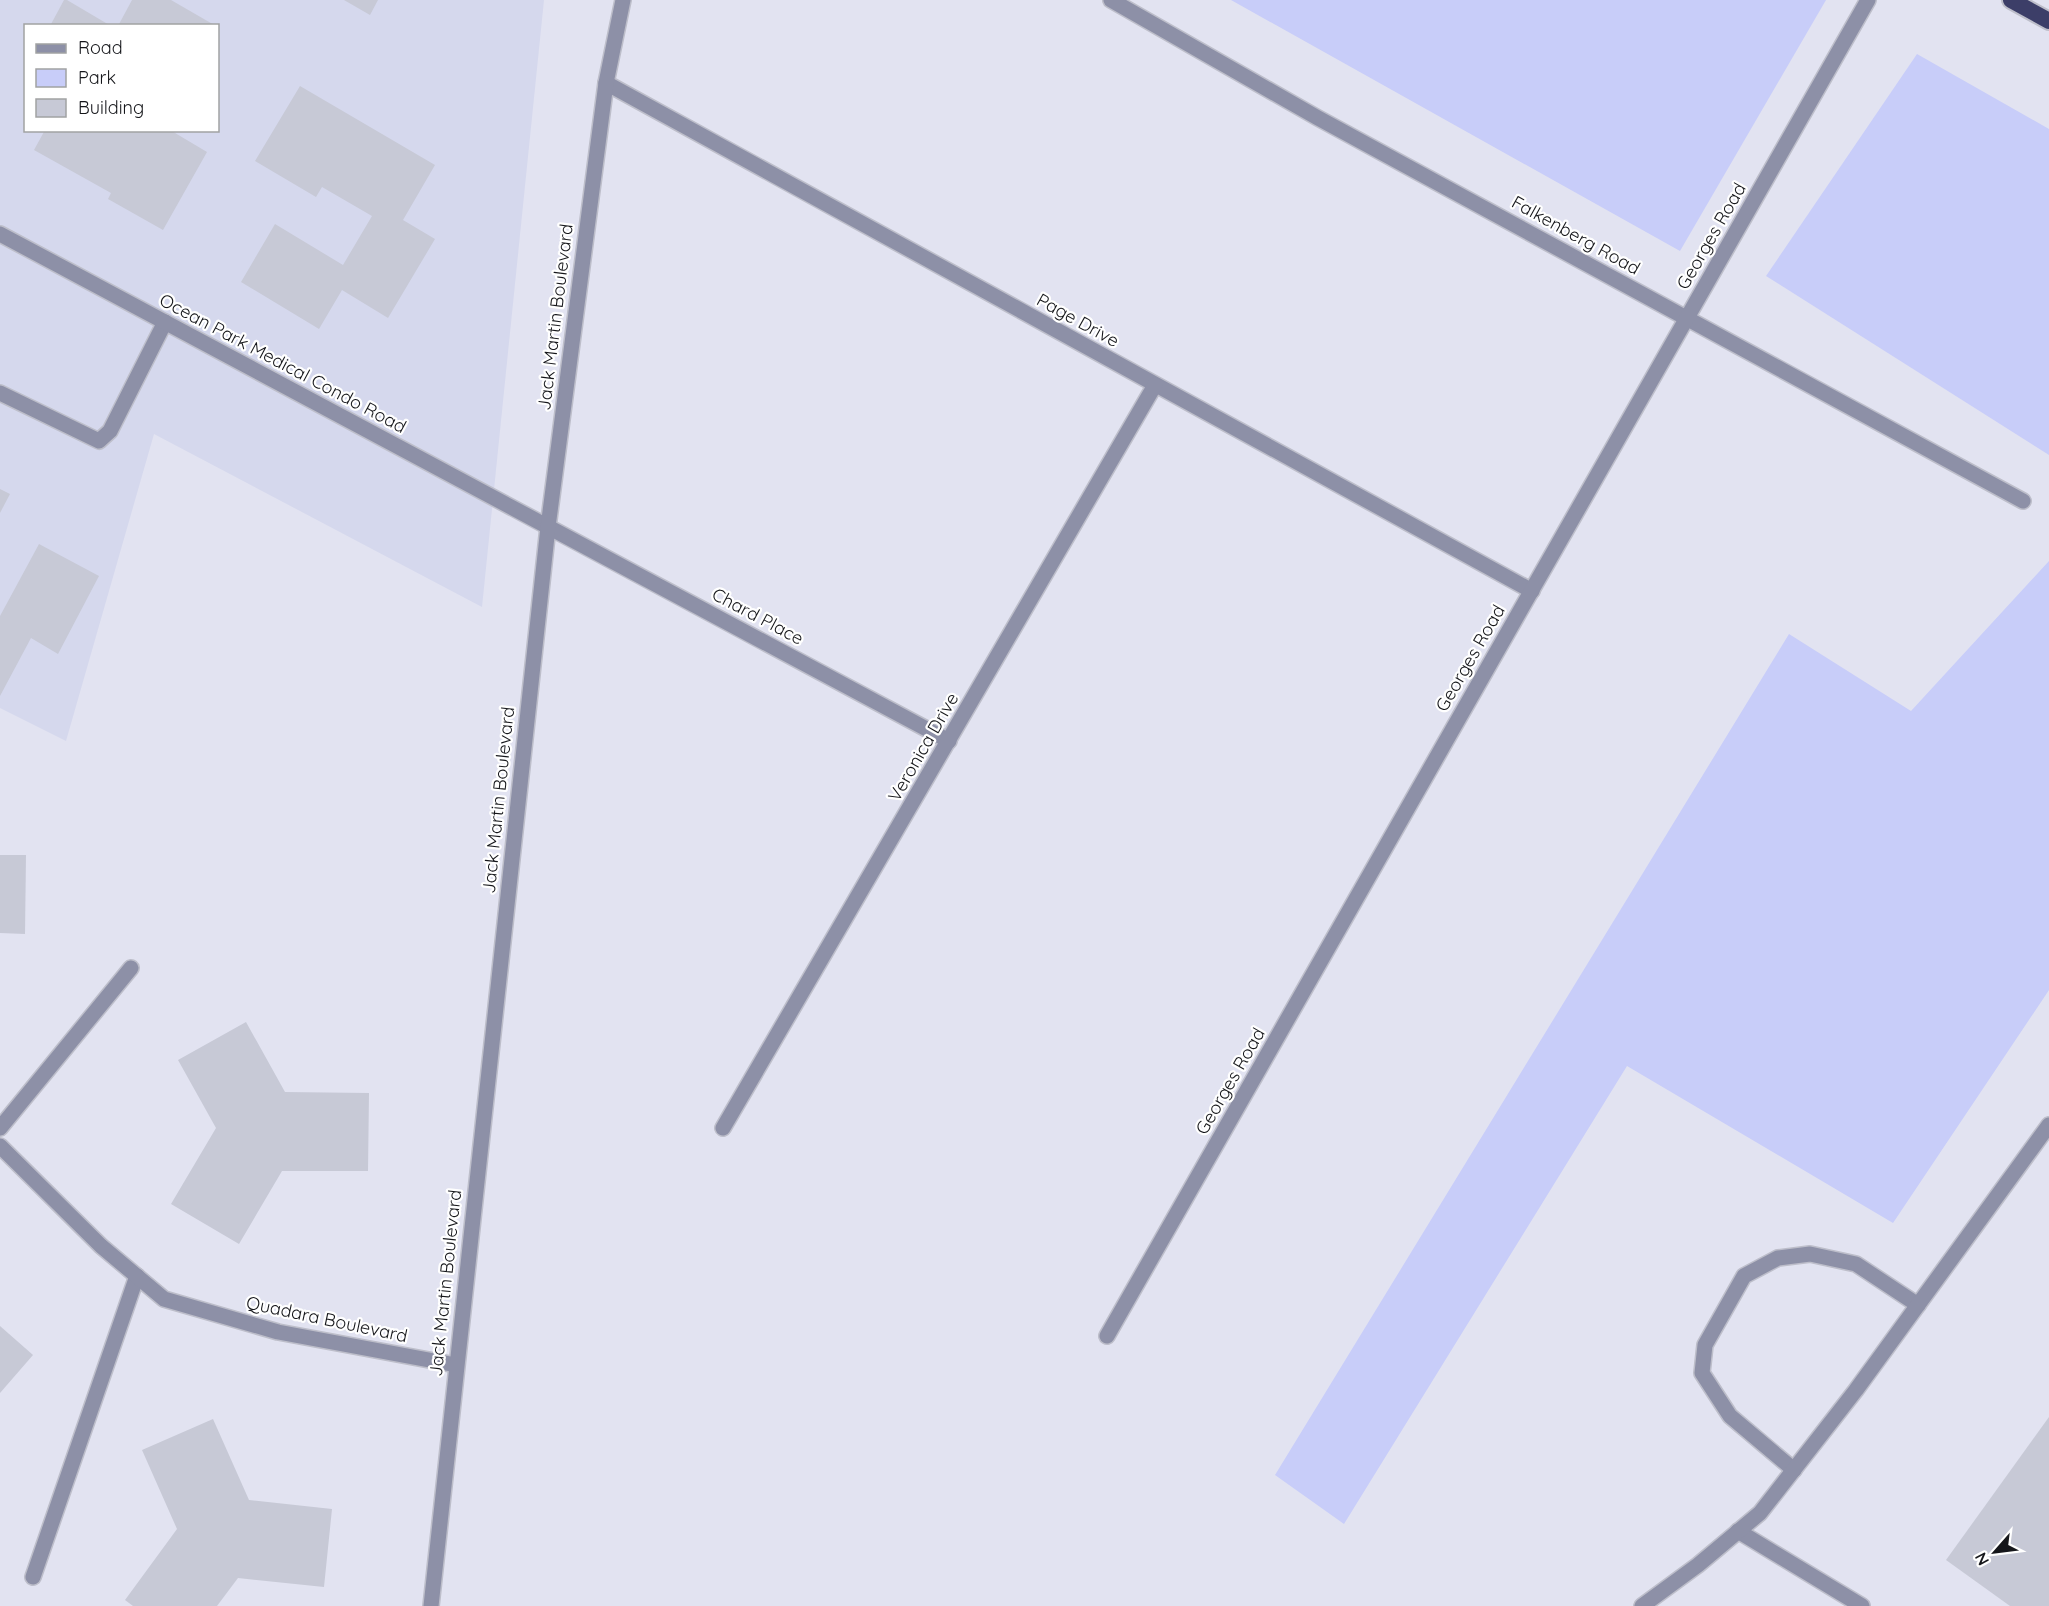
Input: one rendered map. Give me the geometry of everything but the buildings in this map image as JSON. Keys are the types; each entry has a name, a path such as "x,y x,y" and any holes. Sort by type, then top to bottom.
{"highway":[{"path":"2012,0 2049,21"}],"street":[{"name":"Jack Martin Boulevard","path":"431,1606 548,526 606,83 622,0"},
{"name":"Falkenberg Road","path":"1111,0 1318,118 2023,501"},
{"name":"Georges Road","path":"1107,1336 1868,0"},
{"name":"Page Drive","path":"606,83 1532,591"},
{"name":"Ocean Park Medical Condo Road","path":"0,234 548,526"},
{"path":"0,393 99,441 110,431 165,322"},
{"name":"Veronica Drive","path":"723,1128 1155,385"},
{"name":"Chard Place","path":"548,526 949,741"},
{"path":"0,1128 131,968"},
{"path":"1642,1606 1698,1565 1760,1513 1856,1390 2049,1125"},
{"name":"Quadara Boulevard","path":"0,1146 101,1246 164,1299 278,1332 456,1365"},
{"path":"1794,1470 1730,1416 1702,1373 1705,1345 1744,1276 1778,1258 1810,1254 1856,1264 1918,1305"},
{"path":"33,1577 137,1276"},
{"path":"1738,1531 1862,1606"}],"shaded area":[{"path":"0,0 544,0 482,607 154,434 66,741 0,708"}],"green space":[{"path":"1231,0 1826,0 1680,251"},
{"path":"1917,54 2049,129 2049,455 1766,276"},
{"path":"2049,561 2049,990 1893,1223 1627,1066 1344,1524 1275,1475 1789,634 1911,711"}]}
